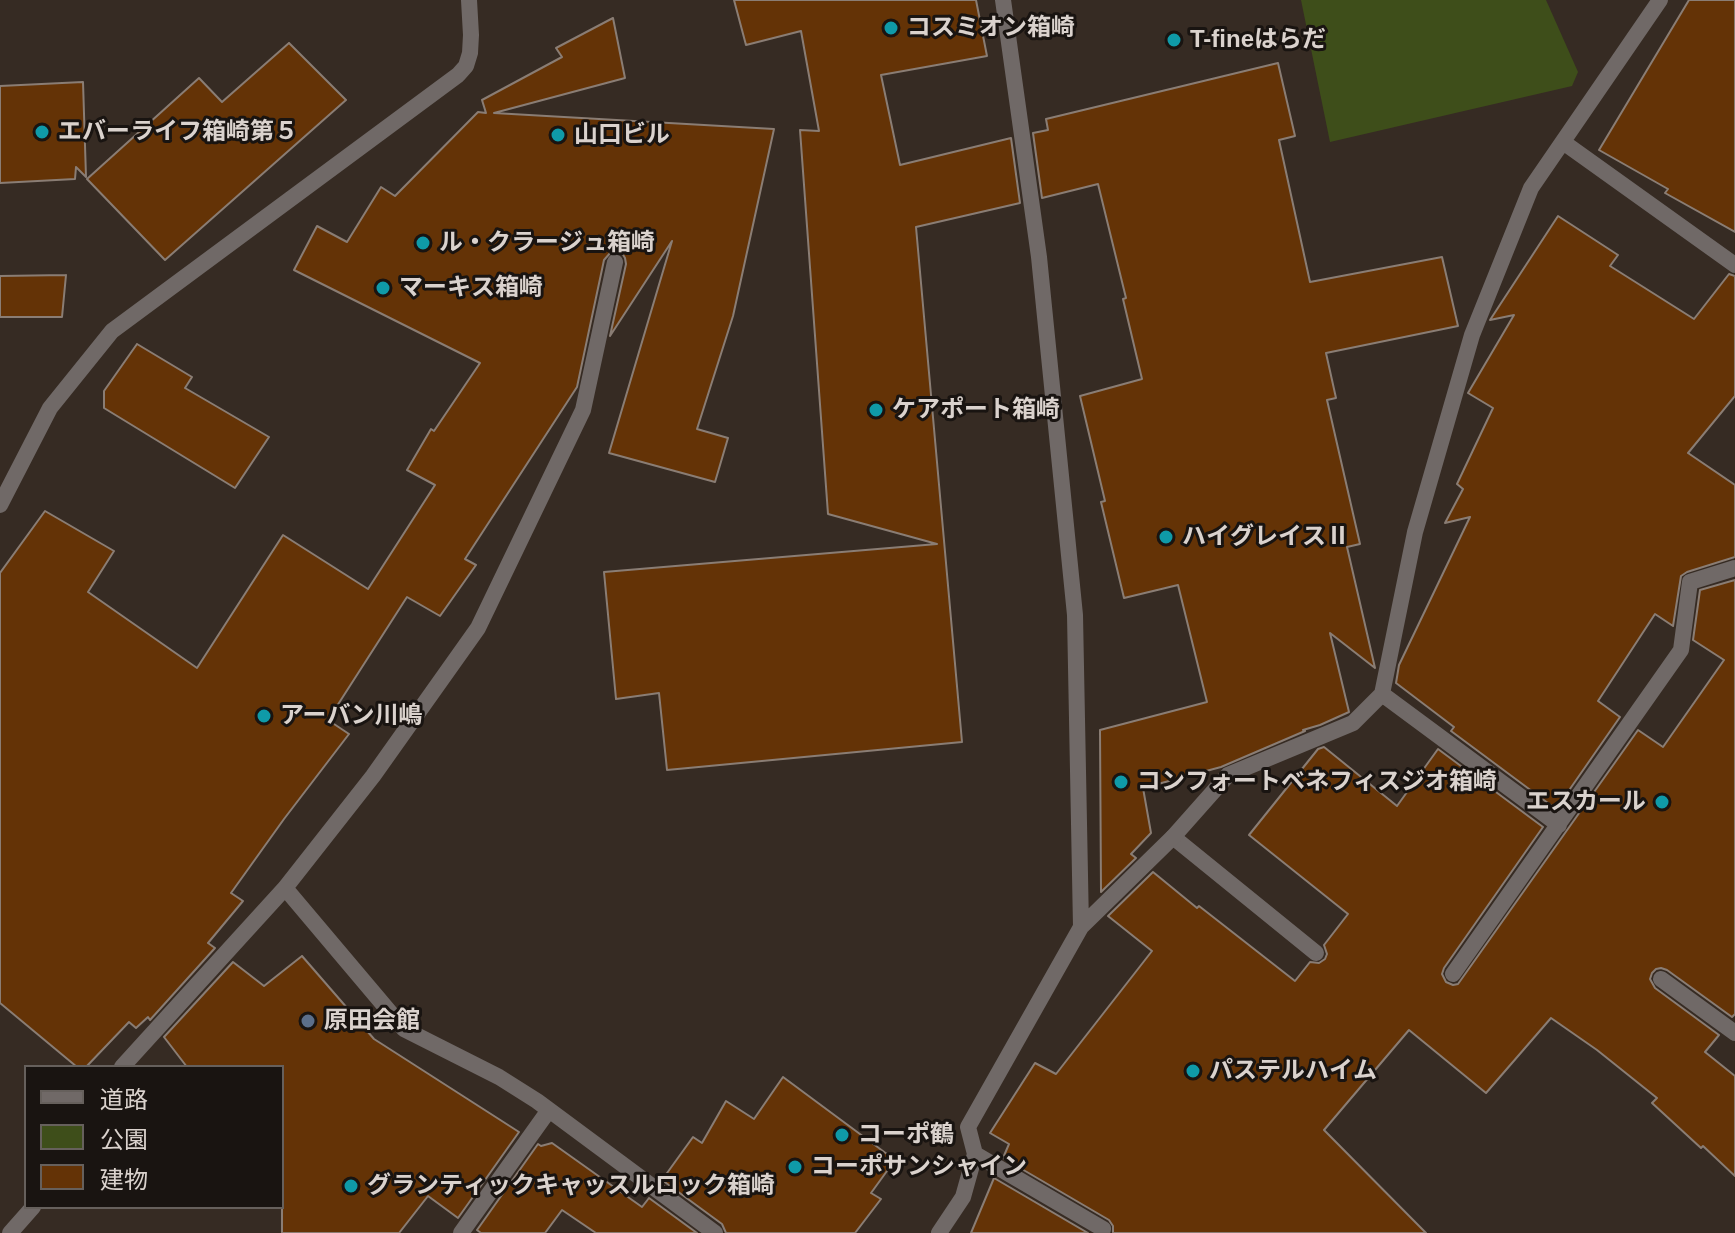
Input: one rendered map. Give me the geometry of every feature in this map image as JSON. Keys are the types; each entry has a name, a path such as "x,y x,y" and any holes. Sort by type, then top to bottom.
{"street":[{"path":"0,505 50,408 112,331 433,94 466,66 471,35 469,0"},
{"path":"1003,0 1039,257 1075,615 1081,927"},
{"path":"939,1233 963,1197 975,1154 968,1127 1081,927 1173,837 1228,775 1353,723 1382,694 1415,532 1472,335 1531,188 1660,0"},
{"path":"1563,142 1735,265"},
{"path":"124,1065 285,888 373,776 478,628 583,410 615,262"},
{"path":"1453,974 1681,650 1690,582 1735,568"},
{"path":"1382,694 1559,825"},
{"path":"1173,837 1316,953"},
{"path":"285,888 404,1029 499,1077 549,1110 715,1233"},
{"path":"1661,979 1735,1033"},
{"path":"461,1233 549,1110"},
{"path":"975,1154 1105,1232"},
{"path":"10,1233 31,1209"}],"green space":[{"path":"1301,0 1546,0 1578,72 1572,86 1330,142"}],"building":[{"name":"ケアポート箱崎","path":"734,0 976,0 987,56 881,75 900,165 1011,138 1020,203 916,227 962,742 667,770 659,693 616,699 604,572 937,544 828,514 800,130 819,131 801,31 746,45"},
{"path":"1689,0 1735,0 1735,232 1665,193 1668,189 1599,150"},
{"path":"613,18 625,78 494,113 774,129 733,316 697,429 728,438 715,482 609,453 672,241 610,336 626,264 622,253 611,252 604,260 577,387 465,559 476,565 440,616 407,597 328,720 349,734 231,893 243,901 208,943 215,948 150,1020 148,1017 136,1028 129,1022 88,1065 75,1065 0,1003 0,573 45,511 114,551 88,592 197,668 283,535 368,589 435,485 407,470 431,429 434,431 480,363 294,270 317,226 347,242 381,187 395,196 478,112 486,113 482,100 562,57 556,48"},
{"path":"289,43 346,100 165,260 87,179 199,78 222,102"},
{"path":"1278,63 1295,136 1279,140 1310,282 1442,257 1458,326 1326,353 1336,398 1327,400 1360,544 1347,547 1375,668 1330,633 1349,712 1221,767 1143,788 1151,833 1131,854 1136,858 1101,892 1100,730 1207,702 1178,585 1124,598 1080,396 1142,379 1098,184 1042,198 1033,133 1048,130 1046,119"},
{"name":"エバーライフ箱崎第５","path":"83,82 86,177 76,167 75,179 0,183 0,86"},
{"path":"1558,216 1618,255 1610,266 1694,319 1729,274 1735,276 1735,396 1688,453 1735,485 1735,557 1681,576 1673,626 1655,614 1598,701 1620,717 1556,809 1451,731 1454,727 1396,683 1399,665 1470,517 1445,523 1463,489 1457,484 1493,408 1468,393 1514,315 1490,320"},
{"path":"66,275 62,317 0,317 0,276"},
{"path":"137,344 192,377 185,388 269,437 235,488 104,408 104,391"},
{"path":"1735,580 1735,1014 1732,1017 1667,970 1656,969 1650,979 1655,988 1719,1035 1705,1052 1735,1076 1735,1176 1652,1103 1657,1098 1551,1018 1486,1093 1409,1030 1324,1130 1426,1233 1113,1233 1109,1220 1003,1158 1009,1144 990,1133 1035,1063 1056,1074 1152,951 1108,916 1153,872 1295,981 1310,962 1319,963 1325,959 1324,945 1348,914 1249,835 1318,749 1324,747 1397,806 1438,749 1543,827 1444,968 1442,974 1446,982 1458,984 1638,730 1663,747 1724,660 1693,640 1700,590"},
{"path":"302,956 374,1039 519,1132 458,1218 428,1196 399,1233 282,1233 284,1065 185,1065 164,1037 233,962 264,986"},
{"path":"783,1077 895,1160 871,1193 881,1199 855,1233 726,1233 722,1224 662,1180 693,1137 702,1143 726,1101 754,1119"},
{"path":"552,1143 642,1207 649,1198 697,1233 596,1233 562,1210 545,1233 481,1233 477,1230 538,1144"},
{"path":"994,1178 1088,1233 971,1233"}],"place":[{"name":"コスミオン箱崎","path":"891,28"},
{"name":"T-fineはらだ","path":"1174,40"},
{"name":"エバーライフ箱崎第５","path":"42,132"},
{"name":"山口ビル","path":"558,135"},
{"name":"ル・クラージュ箱崎","path":"423,243"},
{"name":"マーキス箱崎","path":"383,288"},
{"name":"ケアポート箱崎","path":"876,410"},
{"name":"ハイグレイスⅡ","path":"1166,537"},
{"name":"アーバン川嶋","path":"264,716"},
{"name":"コンフォートベネフィスジオ箱崎","path":"1121,782"},
{"name":"エスカール","path":"1662,802"},
{"name":"原田会館","path":"308,1021"},
{"name":"パステルハイム","path":"1193,1071"},
{"name":"コーポ鶴","path":"842,1135"},
{"name":"コーポサンシャイン","path":"795,1167"},
{"name":"グランティックキャッスルロック箱崎","path":"351,1186"}]}
